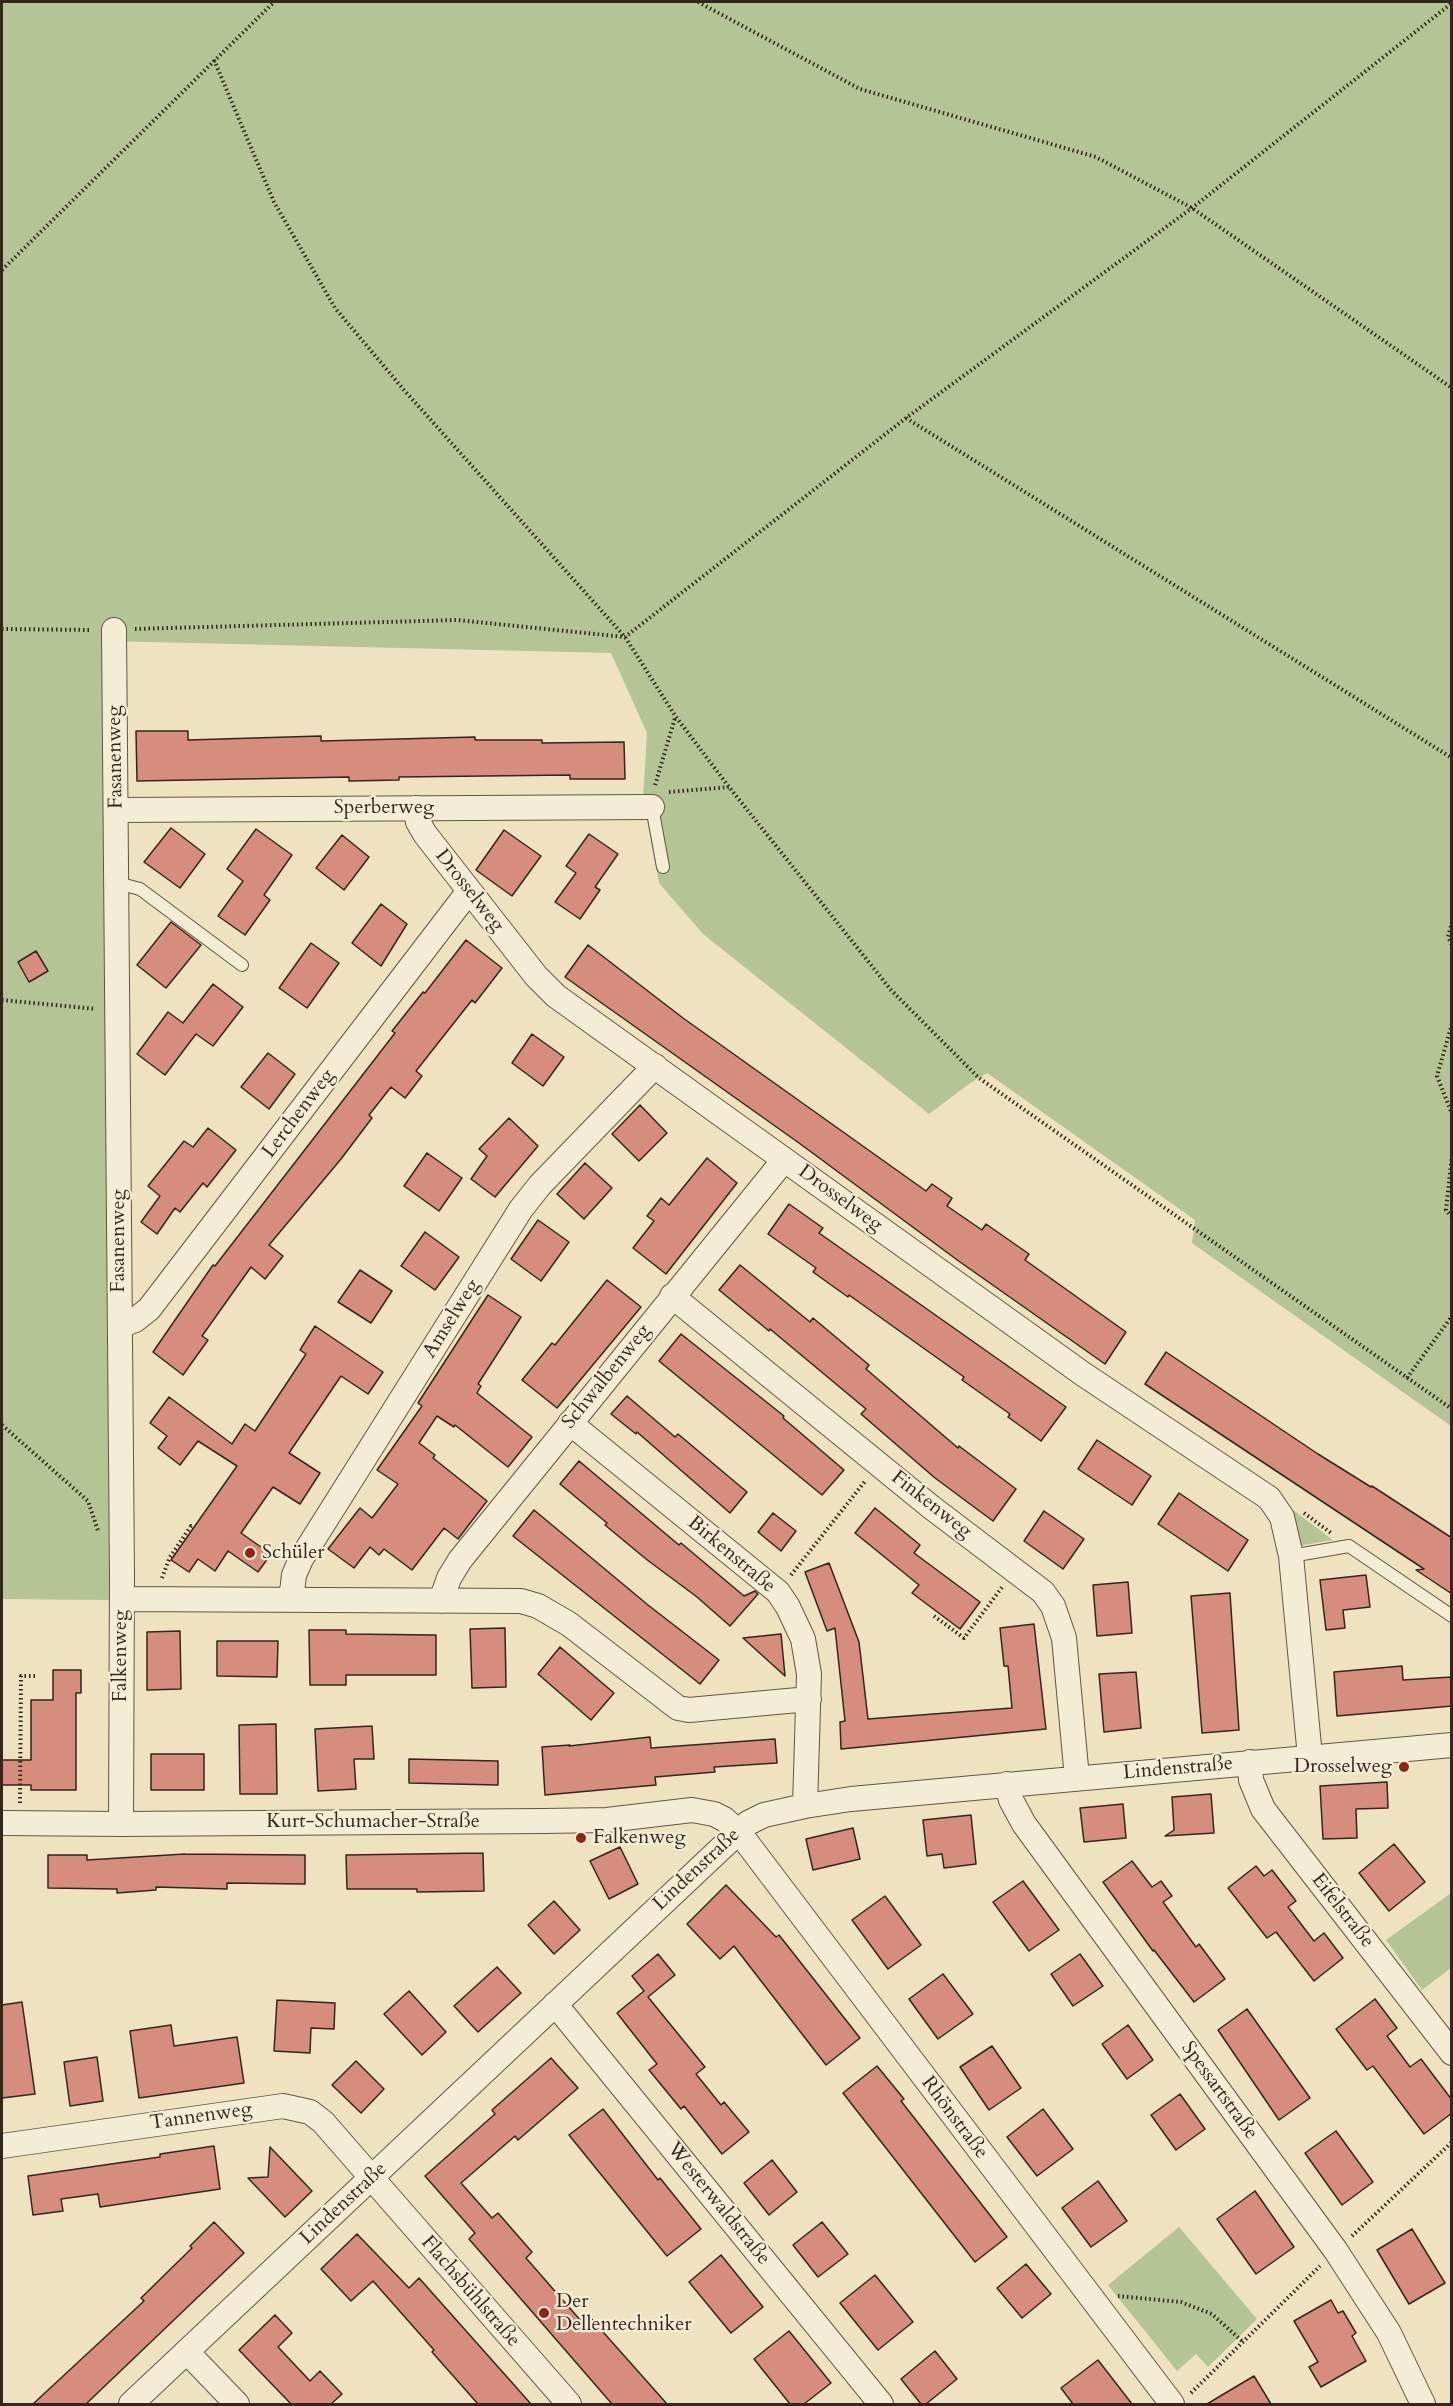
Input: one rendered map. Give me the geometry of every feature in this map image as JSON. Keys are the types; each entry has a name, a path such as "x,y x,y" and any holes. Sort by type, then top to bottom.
{"street":[{"name":"Fasanenweg","path":"114,630 122,1599"},
{"name":"Sperberweg","path":"116,810 416,808 652,801"},
{"name":"Drosselweg","path":"416,808 418,822 425,834 536,976 556,996 1083,1374 1269,1498 1282,1517 1291,1556 1310,1757"},
{"name":"Lerchenweg","path":"120,1326 135,1320 149,1309 469,891"},
{"name":"Amselweg","path":"291,1600 294,1575 302,1559 526,1203 540,1185 655,1066"},
{"name":"Schwalbenweg","path":"441,1601 449,1578 460,1560 784,1160"},
{"name":"Finkenweg","path":"672,1296 931,1507 1016,1569 1043,1592 1053,1606 1064,1638 1077,1778"},
{"name":"Birkenstraße","path":"570,1423 778,1592 797,1623 803,1639 809,1674 805,1806"},
{"name":"Falkenweg","path":"121,1824 122,1599 521,1601 538,1606 569,1624 678,1708 689,1710 809,1699"},
{"name":"Lindenstraße","path":"131,2404 738,1832 748,1823 764,1815 851,1799 1452,1745"},
{"name":"Eifelstraße","path":"1250,1762 1251,1780 1263,1809 1452,2053"},
{"name":"Spessartstraße","path":"1007,1784 1011,1800 1024,1824 1336,2251 1389,2332 1423,2404"},
{"name":"Kurt-Schumacher-Straße","path":"11,1823 586,1820 692,1810 714,1814 724,1819 738,1832"},
{"name":"Rhönstraße","path":"738,1832 1080,2283 1178,2402"},
{"name":"Westerwaldstraße","path":"555,2004 881,2404"},
{"name":"Tannenweg","path":"2,2146 284,2106 310,2112 323,2121 372,2178"},
{"name":"Flachsbühlstraße","path":"372,2178 569,2404"},
{"path":"187,2352 237,2404"}],"lane":[{"path":"652,801 663,867"},
{"path":"117,883 140,890 242,965"},
{"path":"1291,1556 1349,1546 1452,1616"}],"path":[{"path":"2,270 274,2"},
{"path":"698,2 860,89 1096,157 1192,208 1452,388"},
{"path":"2,629 114,630 457,620 624,637 906,418 1192,208 1452,3"},
{"path":"214,60 274,202 334,308 624,637 676,717 891,990 979,1078 1452,1409"},
{"path":"906,418 1452,759"},
{"path":"676,717 652,801 729,787"},
{"path":"1452,922 1448,937 1452,945"},
{"path":"2,1000 118,1012"},
{"path":"1452,1024 1437,1076 1452,1114"},
{"path":"1452,1155 1446,1210 1452,1217"},
{"path":"1407,1378 1452,1316"},
{"path":"2,1423 88,1501 98,1532"},
{"path":"778,1592 878,1464"},
{"path":"1269,1498 1291,1503 1349,1546"},
{"path":"157,1599 170,1557 191,1526 194,1528"},
{"path":"934,1616 964,1638 1016,1569"},
{"path":"11,1823 21,1676 37,1676"},
{"path":"1178,2402 1452,2142"},
{"path":"1080,2283 1116,2295 1181,2302 1212,2314 1243,2342"}],"green space":[{"path":"2,2 1451,2 1451,1426 1192,1243 1195,1220 987,1073 929,1114 703,934 659,883 643,799 647,733 611,653 107,641 110,1600 2,1599"},
{"path":"1293,1510 1333,1540 1298,1546"},
{"path":"1451,1893 1451,1968 1422,1990 1386,1940"},
{"path":"1179,2227 1257,2319 1208,2367 1196,2354 1177,2371 1108,2285"}],"building":[{"path":"136,731 188,731 188,740 321,736 321,741 475,737 475,740 542,740 542,743 624,742 625,779 570,779 570,775 399,777 399,780 349,781 349,777 137,781"},
{"path":"171,828 205,854 180,888 144,862"},
{"path":"256,829 292,855 264,895 270,900 245,935 218,916 243,881 227,869"},
{"path":"504,830 541,856 512,896 476,870"},
{"path":"589,834 618,854 595,887 600,890 580,919 555,902 576,873 566,866"},
{"path":"342,835 369,857 344,890 316,868"},
{"path":"381,904 407,924 381,966 352,943"},
{"path":"171,922 201,945 166,988 137,965"},
{"path":"466,940 502,968 475,1003 472,1000 416,1071 422,1076 405,1098 391,1087 369,1115 372,1118 341,1159 269,1245 283,1256 265,1279 251,1267 202,1336 208,1340 183,1375 153,1352 213,1265 215,1266 395,1033 392,1031"},
{"path":"311,943 339,963 307,1008 279,988"},
{"path":"588,945 683,1018 926,1191 932,1184 952,1198 947,1206 982,1230 986,1224 1029,1254 1025,1260 1126,1332 1105,1364 565,977"},
{"path":"36,951 48,971 29,982 18,962"},
{"path":"213,984 243,1007 213,1046 196,1034 165,1075 137,1054 168,1012 183,1023"},
{"path":"532,1034 564,1057 543,1086 512,1063"},
{"path":"268,1053 295,1074 269,1109 241,1087"},
{"path":"640,1105 667,1133 639,1161 612,1134"},
{"path":"509,1118 538,1146 495,1197 471,1179 487,1156 479,1149"},
{"path":"208,1128 236,1150 207,1187 203,1183 180,1212 175,1208 157,1234 141,1222 160,1196 148,1186 184,1141 193,1147"},
{"path":"427,1153 462,1178 439,1211 404,1186"},
{"path":"707,1158 737,1183 666,1274 633,1248 654,1221 647,1216 661,1198 669,1205"},
{"path":"585,1163 612,1188 584,1219 557,1194"},
{"path":"789,1204 823,1228 819,1233 1066,1407 1041,1441 1008,1417 1010,1414 962,1380 964,1377 813,1272 816,1268 768,1234"},
{"path":"538,1220 569,1242 541,1281 511,1259"},
{"path":"425,1232 459,1257 435,1290 401,1266"},
{"path":"740,1265 810,1322 813,1318 869,1365 866,1369 958,1448 959,1446 1016,1489 993,1521 935,1478 861,1414 866,1409 719,1290"},
{"path":"360,1270 392,1291 371,1323 338,1302"},
{"path":"607,1280 641,1307 557,1408 522,1380 552,1343 555,1345"},
{"path":"488,1295 521,1317 478,1384 481,1386 477,1393 532,1437 508,1467 455,1425 454,1427 437,1416 419,1443 435,1455 433,1458 487,1501 458,1539 444,1528 412,1570 384,1549 379,1555 370,1547 354,1568 328,1549 360,1508 372,1518 398,1484 377,1470 422,1406 418,1403"},
{"path":"315,1326 383,1372 368,1394 341,1376 289,1453 320,1473 300,1504 273,1487 241,1533 271,1554 258,1572 228,1551 215,1571 198,1559 189,1572 171,1560 237,1466 198,1441 180,1465 158,1448 167,1436 150,1423 169,1397 232,1444 245,1424 255,1431 306,1354 300,1350"},
{"path":"681,1334 784,1416 783,1418 844,1470 822,1495 659,1361"},
{"path":"1166,1352 1318,1454 1452,1538 1452,1594 1416,1570 1424,1569 1145,1384"},
{"path":"627,1396 675,1437 678,1434 747,1492 730,1513 637,1432 636,1434 611,1414"},
{"path":"1097,1440 1151,1476 1132,1505 1078,1469"},
{"path":"579,1461 744,1596 755,1591 758,1594 730,1626 697,1597 605,1525 607,1523 560,1484"},
{"path":"1179,1493 1248,1540 1228,1571 1158,1524"},
{"path":"875,1508 920,1545 914,1553 980,1602 960,1629 912,1593 919,1585 855,1533"},
{"path":"534,1510 648,1605 719,1660 700,1684 513,1536"},
{"path":"1044,1511 1084,1539 1063,1569 1024,1541"},
{"path":"773,1513 796,1531 781,1551 758,1532"},
{"path":"829,1563 859,1642 868,1719 1012,1708 1008,1666 1004,1666 1000,1628 1034,1624 1046,1729 841,1749 840,1722 845,1721 835,1628 827,1631 805,1572"},
{"path":"1366,1575 1370,1607 1343,1610 1345,1628 1326,1630 1320,1580"},
{"path":"1128,1582 1132,1633 1097,1636 1093,1585"},
{"path":"1230,1593 1239,1730 1202,1733 1191,1596"},
{"path":"505,1628 506,1687 472,1688 470,1629"},
{"path":"309,1630 346,1630 346,1634 436,1635 436,1675 346,1675 346,1685 310,1685"},
{"path":"180,1631 181,1689 147,1690 147,1632"},
{"path":"781,1634 785,1676 743,1638"},
{"path":"217,1641 278,1641 277,1677 217,1676"},
{"path":"560,1647 614,1693 591,1720 538,1674"},
{"path":"1402,1666 1403,1680 1452,1677 1452,1706 1337,1716 1334,1672"},
{"path":"53,1670 81,1670 81,1693 76,1693 76,1790 31,1790 31,1785 2,1785 2,1760 31,1760 31,1700 53,1700"},
{"path":"1136,1672 1141,1728 1104,1732 1099,1674"},
{"path":"276,1724 277,1794 240,1794 239,1725"},
{"path":"372,1726 374,1759 354,1759 356,1789 318,1791 315,1729"},
{"path":"650,1737 651,1748 775,1739 777,1763 714,1767 715,1772 655,1777 656,1785 545,1795 542,1747"},
{"path":"151,1754 204,1754 204,1790 151,1790"},
{"path":"409,1759 498,1761 498,1785 409,1783"},
{"path":"1387,1782 1388,1808 1356,1809 1357,1838 1323,1839 1320,1786"},
{"path":"1211,1794 1214,1833 1165,1836 1174,1830 1172,1797"},
{"path":"1123,1804 1126,1838 1084,1842 1080,1808"},
{"path":"971,1815 976,1864 944,1868 942,1854 927,1856 923,1820"},
{"path":"853,1828 860,1859 813,1870 806,1839"},
{"path":"1394,1844 1425,1882 1389,1911 1359,1873"},
{"path":"620,1847 638,1884 609,1899 590,1861"},
{"path":"483,1853 484,1891 417,1892 417,1889 347,1889 346,1855"},
{"path":"185,1854 305,1855 305,1884 227,1883 227,1889 156,1887 156,1890 117,1893 117,1889 48,1888 48,1855 87,1855 87,1860"},
{"path":"1132,1861 1152,1887 1161,1881 1172,1896 1163,1902 1196,1947 1199,1944 1225,1979 1194,2002 1153,1951 1103,1882"},
{"path":"1256,1866 1264,1876 1272,1870 1296,1901 1288,1907 1314,1941 1324,1933 1343,1958 1314,1981 1276,1932 1267,1938 1228,1888"},
{"path":"1023,1881 1059,1930 1029,1951 993,1902"},
{"path":"726,1885 776,1937 779,1935 860,2038 826,2065 734,1946 720,1959 687,1924"},
{"path":"885,1896 921,1945 888,1969 852,1920"},
{"path":"554,1901 580,1930 554,1954 528,1925"},
{"path":"658,1954 675,1975 648,1997 705,2067 696,2074 721,2105 724,2102 749,2132 722,2154 684,2106 681,2109 649,2070 657,2064 617,2013 644,1991 632,1976"},
{"path":"1080,1954 1103,1986 1073,2006 1051,1974"},
{"path":"497,1967 521,1993 478,2032 454,2006"},
{"path":"943,1974 973,2014 938,2039 909,1999"},
{"path":"409,1991 446,2032 422,2055 384,2014"},
{"path":"1375,1999 1397,2028 1387,2036 1410,2067 1421,2059 1452,2100 1452,2113 1424,2134 1373,2066 1367,2070 1336,2029"},
{"path":"277,2000 335,2003 334,2029 311,2028 310,2053 274,2051"},
{"path":"22,2002 35,2094 2,2098 2,2005"},
{"path":"1247,2009 1310,2098 1279,2120 1218,2030"},
{"path":"171,2025 174,2046 237,2037 244,2083 139,2098 130,2031"},
{"path":"1128,2025 1153,2060 1127,2079 1102,2044"},
{"path":"992,2046 1021,2088 989,2110 960,2067"},
{"path":"97,2057 103,2101 70,2106 64,2062"},
{"path":"551,2058 578,2088 518,2140 515,2136 461,2183 492,2218 498,2213 532,2252 526,2258 581,2321 588,2315 667,2404 612,2404 469,2239 475,2233 425,2176 495,2114 492,2110"},
{"path":"356,2061 384,2089 361,2113 332,2085"},
{"path":"877,2066 904,2099 901,2101 1007,2237 975,2262 843,2093"},
{"path":"1180,2094 1205,2129 1176,2150 1151,2115"},
{"path":"603,2109 658,2180 660,2178 701,2229 667,2256 569,2135"},
{"path":"1043,2109 1073,2149 1037,2176 1007,2137"},
{"path":"1336,2131 1373,2182 1342,2205 1305,2153"},
{"path":"214,2146 220,2189 100,2207 98,2194 61,2199 63,2211 33,2215 28,2176 160,2157 160,2154"},
{"path":"270,2147 312,2191 285,2217 248,2178 268,2177"},
{"path":"772,2160 797,2192 769,2215 744,2183"},
{"path":"1098,2181 1127,2221 1091,2247 1062,2208"},
{"path":"1255,2191 1294,2247 1256,2274 1217,2219"},
{"path":"214,2222 244,2253 86,2404 33,2404 144,2301 141,2298 192,2248 190,2246"},
{"path":"822,2222 848,2254 818,2277 793,2245"},
{"path":"1412,2229 1445,2283 1409,2304 1377,2250"},
{"path":"357,2234 409,2288 419,2278 531,2404 478,2404 373,2281 351,2301 321,2269"},
{"path":"721,2255 763,2307 731,2333 689,2282"},
{"path":"1026,2264 1051,2294 1022,2318 997,2288"},
{"path":"875,2275 913,2322 878,2350 840,2303"},
{"path":"1331,2300 1338,2313 1343,2311 1356,2333 1352,2336 1366,2361 1321,2387 1309,2367 1318,2362 1294,2321"},
{"path":"275,2315 292,2333 278,2347 310,2381 320,2371 342,2394 331,2404 291,2404 239,2350"},
{"path":"789,2331 831,2383 804,2404 790,2404 754,2359"},
{"path":"935,2351 957,2379 926,2404 921,2404 901,2379"},
{"path":"1098,2360 1132,2404 1073,2404 1061,2388"},
{"path":"1254,2376 1271,2404 1207,2404"}],"place":[{"name":"Schüler","path":"250,1553"},
{"name":"Drosselweg","path":"1404,1767"},
{"name":"Falkenweg","path":"581,1838"},
{"name":"Der Dellentechniker","path":"544,2313"}]}
